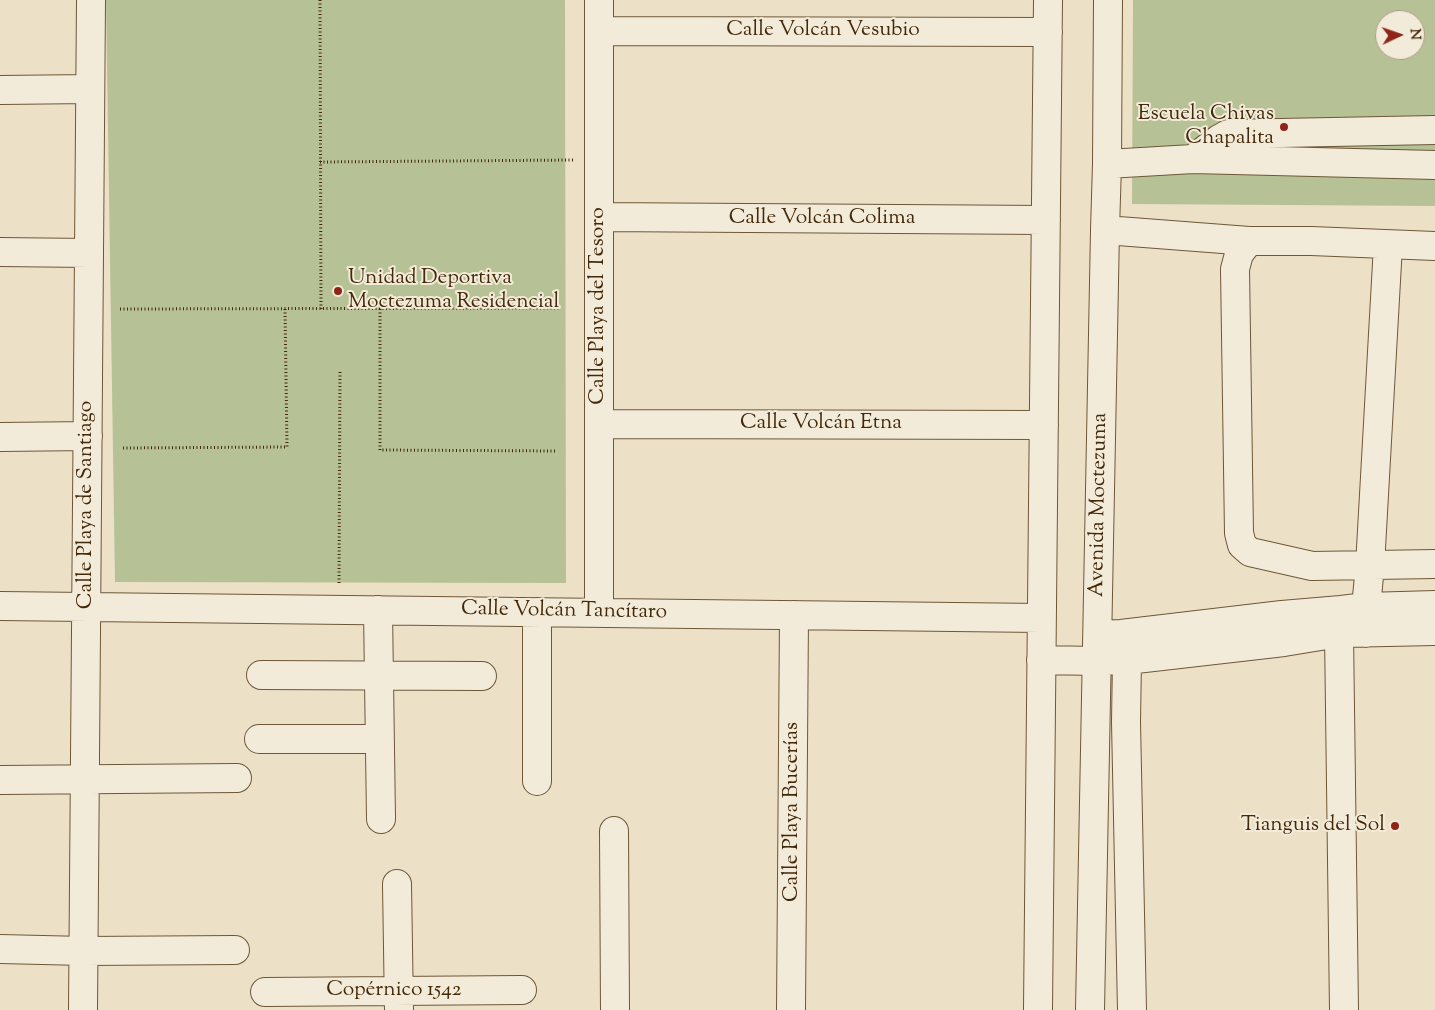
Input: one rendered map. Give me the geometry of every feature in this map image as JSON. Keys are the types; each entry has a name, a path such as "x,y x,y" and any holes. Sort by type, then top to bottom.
{"street":[{"name":"Calle Playa de Santiago","path":"83,1010 91,0"},
{"name":"Calle Playa del Tesoro","path":"599,0 599,613"},
{"path":"1038,1010 1048,0"},
{"name":"Avenida Moctezuma","path":"1090,1010 1105,230 1108,164 1108,0"},
{"name":"Calle Volcán Vesubio","path":"599,30 1048,32"},
{"path":"0,90 90,89"},
{"path":"1193,160 1228,134 1435,130"},
{"path":"1108,164 1193,160 1435,165"},
{"name":"Calle Volcán Colima","path":"599,217 1046,220"},
{"path":"1105,230 1249,241 1311,241 1435,246"},
{"path":"1249,241 1239,254 1235,269 1240,533 1242,545 1250,552 1312,566 1435,564"},
{"path":"1366,620 1388,245"},
{"path":"0,252 89,253"},
{"name":"Calle Volcán Etna","path":"599,424 1044,425"},
{"path":"0,437 88,436"},
{"path":"1041,660 1097,662 1128,660 1284,642 1339,634 1366,620 1435,605"},
{"name":"Calle Volcán Tancítaro","path":"0,606 1041,618"},
{"path":"378,610 381,819"},
{"path":"1098,635 1341,610 1366,620 1435,631"},
{"path":"536,612 537,781"},
{"name":"Calle Playa Bucerías","path":"791,1010 794,615"},
{"path":"1339,634 1344,1010"},
{"path":"1128,660 1126,722 1132,1010"},
{"path":"261,675 482,676"},
{"path":"260,739 379,739"},
{"path":"0,780 237,778"},
{"path":"614,831 615,1010"},
{"path":"397,884 399,1000"},
{"path":"0,949 84,951 235,950"},
{"name":"Copérnico 1542","path":"265,992 399,1000 522,990"}],"path":[{"path":"320,0 321,309"},
{"path":"320,162 599,160"},
{"path":"120,309 560,308"},
{"path":"123,448 287,447 284,309"},
{"path":"380,309 380,450 557,451"},
{"path":"339,609 340,371"}],"green space":[{"name":"Unidad Deportiva Moctezuma Residencial","path":"106,0 565,0 566,583 115,582"},
{"name":"Escuela Chivas Chapalita","path":"1133,0 1435,0 1435,206 1132,204"}],"place":[{"name":"Escuela Chivas Chapalita","path":"1284,127"},
{"name":"Unidad Deportiva Moctezuma Residencial","path":"338,291"},
{"name":"Tianguis del Sol","path":"1395,826"}]}
